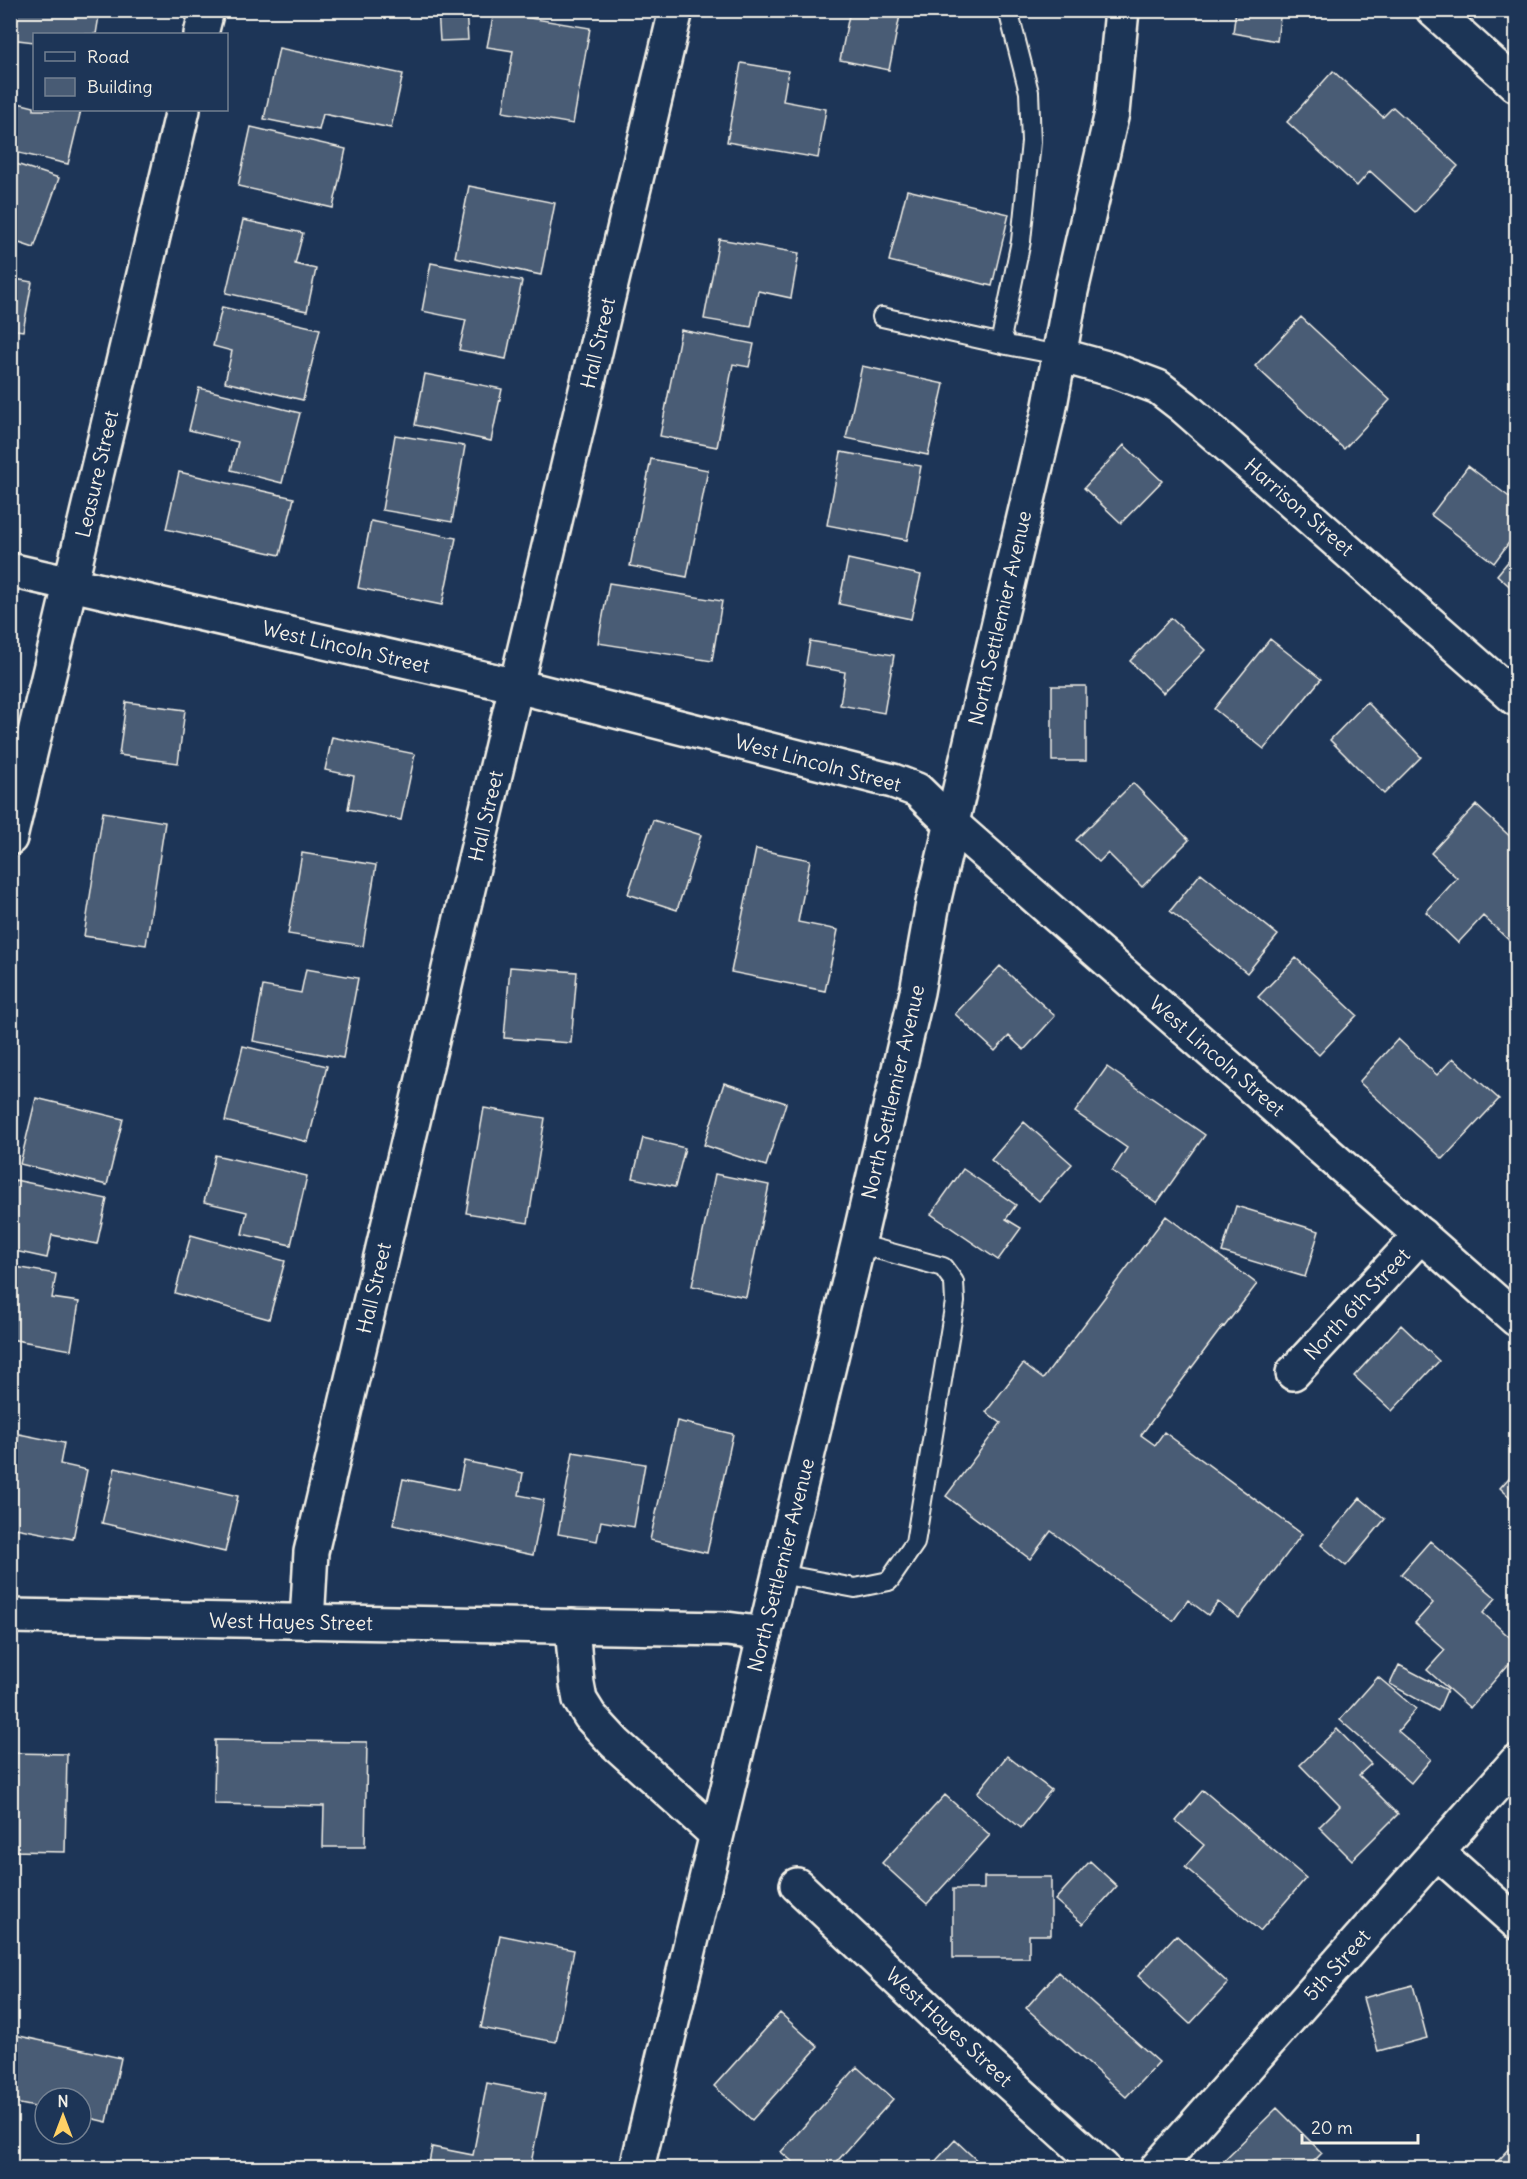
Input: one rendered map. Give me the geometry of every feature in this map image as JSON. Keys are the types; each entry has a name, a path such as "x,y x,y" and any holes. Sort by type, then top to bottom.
{"street":[{"path":"201,33 207,10"},
{"name":"Hall Street","path":"307,1622 311,1552 676,10"},
{"name":"North Settlemier Avenue","path":"637,2169 858,1244 917,992 933,903 951,823 1049,411 1071,291 1112,113 1122,10"},
{"path":"1433,10 1516,85"},
{"name":"Leasure Street","path":"10,838 183,111"},
{"name":"Harrison Street","path":"1059,355 1133,377 1167,393 1516,699"},
{"name":"West Lincoln Street","path":"10,570 517,686 905,784 917,790 951,823 1516,1319"},
{"name":"North 6th Street","path":"1293,1373 1421,1235"},
{"name":"West Hayes Street","path":"10,1617 728,1629 765,1634"},
{"path":"572,1626 580,1700 590,1716 615,1743 716,1834"},
{"name":"5th Street","path":"1157,2169 1516,1762"},
{"path":"1437,1852 1516,1922"},
{"name":"West Hayes Street","path":"797,1885 1103,2169"}],"lane":[{"path":"1007,345 1002,334 1021,241 1031,142 1029,92 1008,10"},
{"path":"882,317 1059,355"},
{"path":"780,1574 855,1588 889,1581 915,1543 955,1302 954,1282 943,1267 858,1244"}],"building":[{"path":"11,10 100,10 96,33 33,33 33,42 10,39"},
{"path":"438,10 466,10 468,40 440,41"},
{"path":"850,10 901,10 889,70 840,60"},
{"path":"1236,10 1281,10 1277,41 1233,33"},
{"path":"494,12 590,28 573,124 503,112 513,51 487,47"},
{"path":"279,48 403,74 391,128 323,114 319,130 264,119"},
{"path":"741,63 788,71 783,101 826,109 818,158 727,142"},
{"path":"1333,71 1383,117 1393,107 1458,166 1415,212 1370,171 1357,186 1287,122"},
{"path":"10,101 33,107 33,111 81,111 68,164 10,151"},
{"path":"251,127 346,149 333,208 238,186"},
{"path":"10,162 59,178 34,248 10,240"},
{"path":"469,186 555,203 541,275 455,257"},
{"path":"907,190 1009,214 992,286 889,261"},
{"path":"243,220 303,233 295,264 316,269 307,311 226,293"},
{"path":"719,239 799,253 791,298 758,291 751,327 704,319"},
{"path":"431,263 522,281 506,359 459,350 466,320 422,311"},
{"path":"10,278 32,282 23,331 10,329"},
{"path":"222,307 320,329 303,400 225,382 232,351 213,346"},
{"path":"1301,317 1390,400 1344,449 1255,366"},
{"path":"681,330 754,344 749,367 733,364 717,447 660,436"},
{"path":"862,366 944,384 928,455 846,438"},
{"path":"425,374 502,389 491,441 415,425"},
{"path":"199,388 300,413 282,483 231,470 238,442 189,430"},
{"path":"395,435 465,446 452,522 382,510"},
{"path":"1124,445 1162,481 1121,523 1084,488"},
{"path":"841,452 921,466 907,540 827,525"},
{"path":"651,459 708,470 687,577 630,566"},
{"path":"1468,466 1516,502 1516,533 1494,563 1431,515"},
{"path":"179,472 294,498 280,555 166,529"},
{"path":"371,521 456,538 442,605 358,588"},
{"path":"1516,552 1516,592 1497,575"},
{"path":"848,559 921,575 911,619 839,604"},
{"path":"609,583 722,601 712,661 598,643"},
{"path":"1171,618 1205,650 1163,693 1130,661"},
{"path":"1270,639 1321,679 1264,749 1214,709"},
{"path":"810,641 894,655 884,713 840,705 845,672 806,665"},
{"path":"1052,686 1086,686 1086,761 1052,761"},
{"path":"126,702 185,710 178,763 119,755"},
{"path":"1367,702 1421,757 1384,794 1330,740"},
{"path":"332,737 415,754 401,820 348,809 354,776 325,770"},
{"path":"1133,783 1189,840 1142,887 1108,853 1099,862 1076,840"},
{"path":"1476,805 1516,842 1515,946 1483,916 1458,943 1426,912 1457,878 1431,853"},
{"path":"103,812 165,822 146,945 84,936"},
{"path":"653,820 701,835 677,910 628,894"},
{"path":"756,849 810,860 798,922 838,930 825,991 731,972"},
{"path":"302,853 376,865 363,946 288,934"},
{"path":"1201,873 1278,935 1247,973 1170,911"},
{"path":"1296,958 1357,1015 1319,1055 1258,997"},
{"path":"1000,966 1055,1016 1024,1050 1009,1036 995,1051 955,1014"},
{"path":"510,967 577,972 571,1043 504,1038"},
{"path":"306,969 358,978 343,1058 253,1041 263,986 301,993"},
{"path":"1398,1039 1437,1075 1453,1058 1499,1099 1443,1159 1359,1082"},
{"path":"243,1046 327,1066 308,1142 225,1121"},
{"path":"1107,1067 1205,1135 1157,1203 1112,1171 1127,1148 1075,1112"},
{"path":"724,1083 786,1103 766,1166 704,1145"},
{"path":"36,1098 123,1119 107,1185 20,1164"},
{"path":"484,1108 545,1118 528,1223 466,1213"},
{"path":"1024,1122 1072,1164 1039,1201 991,1160"},
{"path":"643,1138 685,1148 675,1187 633,1178"},
{"path":"215,1155 307,1176 291,1245 242,1234 247,1212 204,1202"},
{"path":"963,1169 1016,1205 1006,1219 1021,1228 998,1260 931,1214"},
{"path":"715,1174 769,1185 746,1297 692,1286"},
{"path":"15,1180 107,1199 97,1244 52,1235 47,1258 10,1250 10,1202"},
{"path":"1236,1206 1319,1231 1305,1277 1222,1252"},
{"path":"1166,1216 1257,1284 1141,1435 1155,1445 1164,1432 1302,1534 1239,1618 1218,1602 1208,1615 1188,1600 1173,1621 1051,1531 1030,1559 946,1496 1001,1423 986,1412 1023,1364 1043,1379"},
{"path":"191,1235 285,1261 269,1319 175,1293"},
{"path":"10,1266 56,1274 52,1298 79,1302 71,1350 10,1339"},
{"path":"1401,1325 1439,1361 1392,1411 1354,1376"},
{"path":"677,1421 733,1434 707,1553 650,1540"},
{"path":"19,1434 64,1443 60,1464 87,1470 73,1539 10,1527 10,1475"},
{"path":"573,1452 645,1464 634,1527 601,1521 597,1541 558,1534"},
{"path":"464,1461 523,1473 519,1495 544,1500 533,1555 393,1525 403,1479 458,1490"},
{"path":"115,1468 238,1496 225,1552 102,1523"},
{"path":"1516,1470 1516,1503 1500,1488"},
{"path":"1360,1498 1385,1519 1346,1566 1321,1545"},
{"path":"1430,1541 1496,1598 1483,1613 1516,1643 1516,1656 1470,1708 1427,1670 1445,1650 1415,1623 1433,1603 1401,1574"},
{"path":"1399,1665 1447,1690 1438,1711 1390,1684"},
{"path":"1378,1677 1416,1709 1398,1731 1431,1759 1411,1783 1340,1720"},
{"path":"1337,1729 1371,1764 1359,1775 1398,1814 1352,1860 1319,1827 1340,1806 1300,1765"},
{"path":"215,1740 367,1742 365,1847 323,1847 324,1806 214,1804"},
{"path":"10,1753 67,1754 65,1852 10,1851"},
{"path":"1007,1756 1051,1790 1021,1828 977,1793"},
{"path":"1203,1790 1306,1878 1260,1931 1185,1867 1204,1845 1176,1821"},
{"path":"945,1795 990,1835 927,1904 882,1863"},
{"path":"1090,1861 1117,1886 1083,1924 1055,1900"},
{"path":"984,1877 1051,1877 1051,1935 1029,1935 1029,1958 953,1958 953,1889 984,1889"},
{"path":"500,1935 574,1950 556,2042 481,2028"},
{"path":"1176,1935 1228,1983 1190,2024 1138,1976"},
{"path":"1058,1972 1159,2062 1126,2097 1026,2008"},
{"path":"1413,1985 1427,2038 1378,2051 1363,1998"},
{"path":"780,2013 818,2047 752,2120 714,2086"},
{"path":"10,2034 121,2058 107,2122 93,2119 93,2086 33,2086 33,2107 10,2102"},
{"path":"857,2067 893,2099 831,2168 800,2168 781,2152"},
{"path":"487,2083 545,2094 530,2168 428,2168 432,2147 473,2155"},
{"path":"1277,2108 1322,2153 1307,2168 1216,2168"},
{"path":"955,2140 985,2168 929,2168"},
{"path":"1516,2142 1516,2168 1500,2168 1495,2164"}]}
